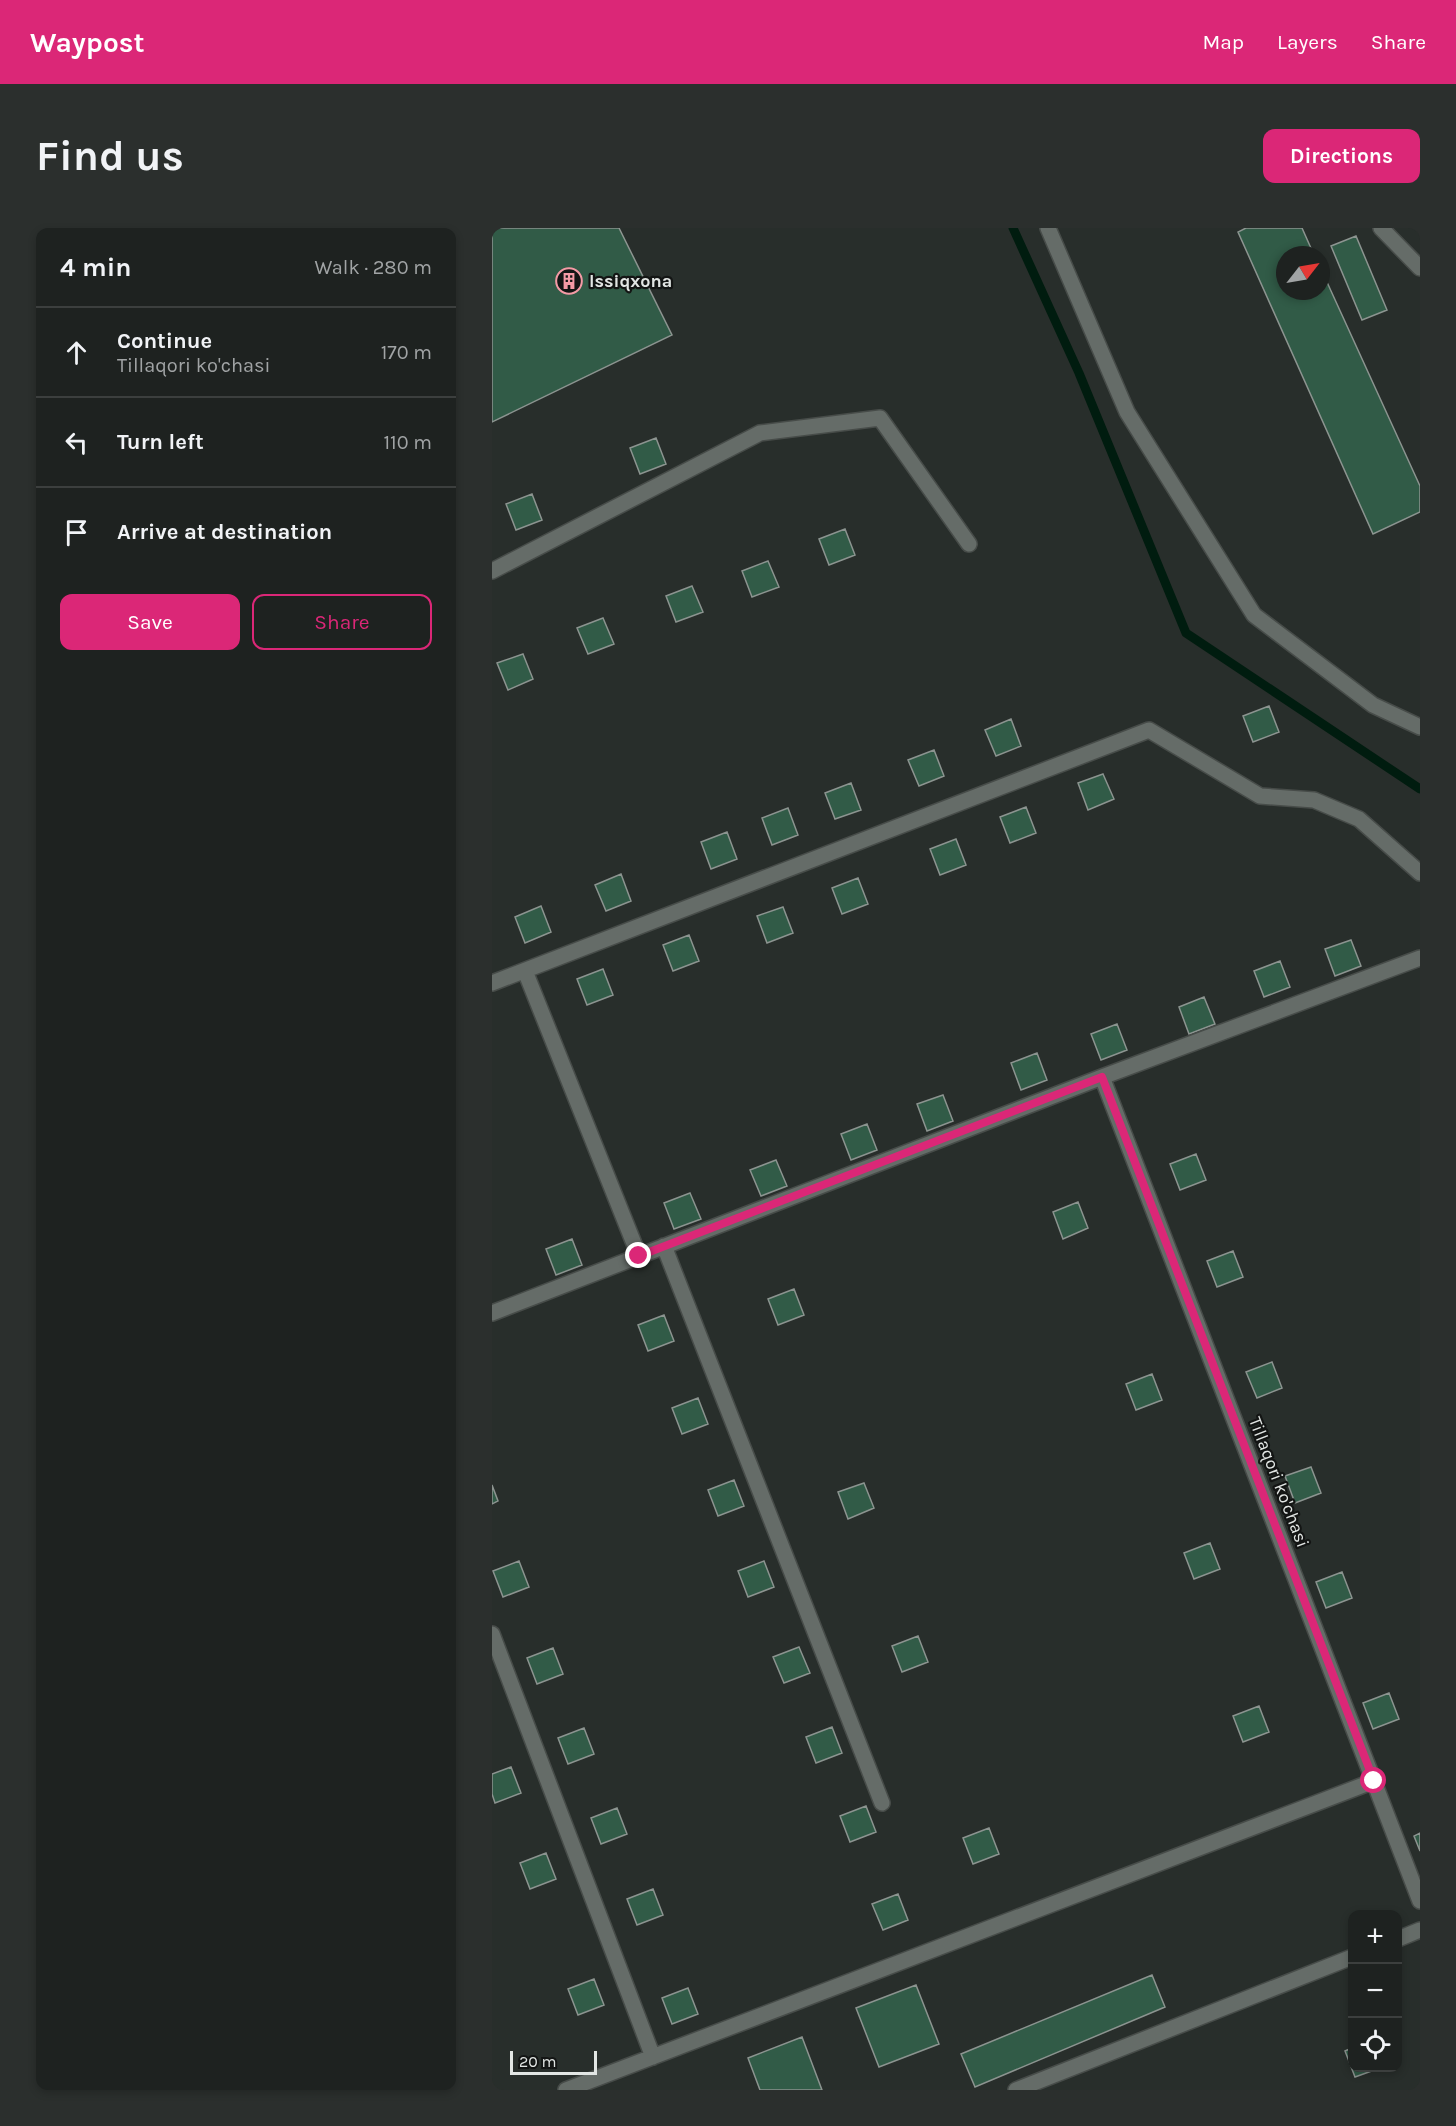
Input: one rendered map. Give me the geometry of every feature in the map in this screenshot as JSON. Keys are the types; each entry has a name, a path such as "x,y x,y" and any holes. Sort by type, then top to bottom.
{"street":[{"path":"1048,228 1127,412 1254,615 1372,705 1420,727"},
{"path":"1381,228 1420,268"},
{"path":"492,572 760,433 880,418 969,544"},
{"path":"492,983 1149,730 1260,796 1314,800 1359,819 1420,873"},
{"path":"492,1313 1102,1077 1420,958"},
{"path":"525,970 639,1256"},
{"name":"Tillaqori ko'chasi","path":"1102,1077 1420,1901"},
{"path":"664,1246 882,1803"},
{"path":"492,1634 653,2057"},
{"path":"566,2090 1374,1781"},
{"path":"1402,1937 1420,1930"},
{"path":"1017,2090 1348,1959"}],"building":[{"name":"Issiqxona","path":"492,228 619,228 672,335 492,422"},
{"path":"1246,228 1302,228 1310,246 1276,246 1276,300 1330,300 1330,289 1420,486 1420,512 1373,534 1238,232"},
{"path":"1356,236 1387,310 1362,320 1331,246"},
{"path":"656,438 666,464 640,474 630,448"},
{"path":"532,494 542,520 516,530 506,504"},
{"path":"845,529 855,555 829,565 819,539"},
{"path":"768,561 779,587 752,597 742,571"},
{"path":"692,586 703,612 676,622 666,596"},
{"path":"603,618 614,644 588,654 577,628"},
{"path":"523,654 533,679 508,690 497,663"},
{"path":"1269,706 1279,732 1253,742 1243,716"},
{"path":"1011,719 1021,746 996,756 985,730"},
{"path":"934,750 944,776 919,786 908,760"},
{"path":"1103,774 1114,799 1088,810 1078,783"},
{"path":"851,783 861,810 835,819 825,793"},
{"path":"1026,807 1036,833 1010,843 1000,817"},
{"path":"788,808 798,835 772,845 762,818"},
{"path":"727,832 737,859 711,869 701,842"},
{"path":"956,839 966,865 940,875 930,849"},
{"path":"621,874 631,901 606,911 595,885"},
{"path":"858,878 868,904 842,914 832,888"},
{"path":"541,906 551,932 525,943 515,917"},
{"path":"783,907 793,933 767,943 757,916"},
{"path":"689,935 699,961 673,971 663,945"},
{"path":"1351,940 1361,966 1335,976 1325,949"},
{"path":"1280,961 1290,987 1264,997 1254,971"},
{"path":"603,969 613,995 587,1005 577,979"},
{"path":"1204,997 1215,1024 1189,1034 1179,1007"},
{"path":"1117,1024 1127,1050 1101,1060 1091,1034"},
{"path":"1037,1053 1047,1080 1021,1090 1011,1063"},
{"path":"943,1095 953,1121 927,1131 917,1104"},
{"path":"867,1124 877,1150 851,1160 841,1134"},
{"path":"1196,1154 1206,1180 1180,1190 1170,1164"},
{"path":"776,1160 787,1186 761,1196 750,1170"},
{"path":"690,1193 701,1219 674,1229 664,1203"},
{"path":"1078,1202 1088,1228 1063,1239 1053,1212"},
{"path":"572,1239 582,1265 556,1275 546,1249"},
{"path":"1233,1251 1243,1277 1217,1287 1207,1261"},
{"path":"794,1289 804,1315 778,1325 768,1299"},
{"path":"664,1315 674,1341 648,1351 638,1325"},
{"path":"1272,1362 1282,1388 1257,1398 1246,1372"},
{"path":"1152,1374 1162,1400 1136,1410 1126,1384"},
{"path":"698,1398 708,1424 682,1434 672,1408"},
{"path":"1311,1467 1321,1493 1295,1503 1285,1476"},
{"path":"734,1480 744,1506 718,1516 708,1490"},
{"path":"864,1483 874,1508 848,1519 838,1492"},
{"path":"492,1485 498,1501 492,1504"},
{"path":"1210,1543 1220,1569 1194,1579 1184,1553"},
{"path":"519,1561 529,1587 503,1597 493,1571"},
{"path":"764,1561 774,1587 748,1597 738,1571"},
{"path":"1342,1572 1352,1598 1326,1608 1316,1582"},
{"path":"918,1636 928,1662 902,1672 892,1646"},
{"path":"799,1647 810,1673 784,1683 773,1657"},
{"path":"553,1648 563,1674 537,1684 527,1658"},
{"path":"1389,1693 1399,1719 1373,1729 1363,1703"},
{"path":"1259,1706 1269,1732 1243,1742 1233,1716"},
{"path":"832,1727 842,1753 816,1763 806,1737"},
{"path":"584,1728 594,1754 568,1764 558,1738"},
{"path":"511,1767 521,1793 495,1803 492,1794 492,1774"},
{"path":"866,1806 876,1832 850,1842 840,1816"},
{"path":"617,1808 627,1834 601,1844 591,1818"},
{"path":"989,1828 999,1854 973,1864 963,1838"},
{"path":"1420,1833 1420,1851 1414,1836"},
{"path":"546,1853 556,1879 530,1889 520,1863"},
{"path":"653,1889 663,1915 637,1925 627,1899"},
{"path":"898,1894 908,1920 883,1930 872,1904"},
{"path":"1152,1975 1165,2007 975,2087 961,2054"},
{"path":"594,1979 604,2005 578,2015 568,1989"},
{"path":"916,1985 939,2044 879,2067 856,2008"},
{"path":"688,1988 698,2014 672,2024 662,1998"},
{"path":"802,2037 822,2090 760,2090 748,2058"},
{"path":"1353,2072 1369,2072 1355,2077"}],"waterway":[{"path":"1013,228 1079,373 1186,633 1420,789"}],"place":[{"name":"Issiqxona","path":"569,281"}],"route":[{"path":"639,1256 1102,1077 1374,1781"}]}
